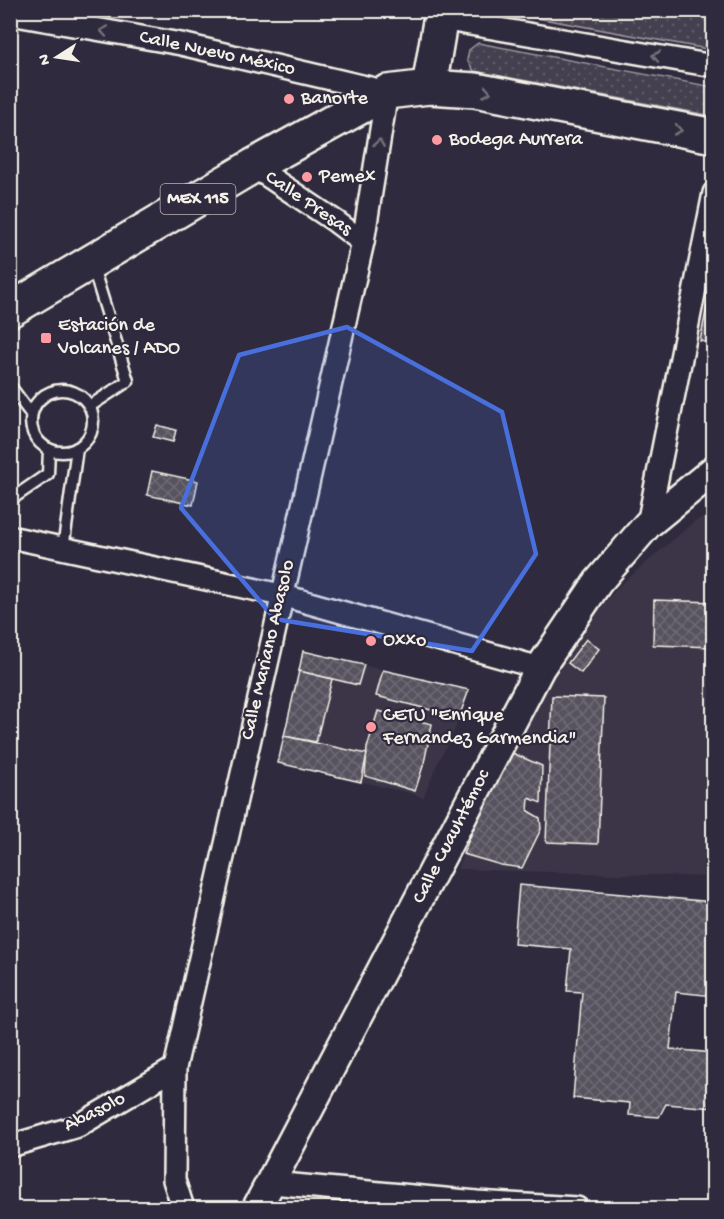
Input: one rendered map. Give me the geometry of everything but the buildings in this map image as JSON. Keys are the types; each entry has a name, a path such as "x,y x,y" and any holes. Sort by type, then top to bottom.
{"main road":[{"path":"429,87 442,15"},
{"name":"MEX 115","path":"10,310 253,166 387,92 429,87 475,90 714,136"},
{"name":"Calle Cuauhtémoc","path":"257,1209 540,668 598,582 648,524 714,470"}],"street":[{"name":"Calle Nuevo México","path":"10,14 181,44 387,92"},
{"path":"442,15 714,66"},
{"name":"Calle Mariano Abasolo","path":"183,1209 174,1180 175,1068 363,242 387,92"},
{"name":"Calle Presas","path":"253,166 363,242"},
{"path":"648,524 714,193"},
{"path":"10,537 281,595 540,668"},
{"name":"Abasolo","path":"10,1146 78,1126 175,1068"},
{"path":"272,1183 577,1209"}],"lane":[{"path":"90,406 128,381 91,262"},
{"path":"10,386 31,414"},
{"path":"63,389 74,392 83,397 90,406 93,416 90,435 85,443 68,452 49,449 41,444 34,435 31,414 35,404 42,396 63,389"},
{"path":"63,549 77,448"},
{"path":"10,500 48,474 49,449"}],"highlighted area":[{"path":"347,327 502,412 536,554 472,651 275,619 181,508 239,355"}],"shaded area":[{"path":"499,11 713,11 713,50"},
{"path":"478,43 713,87 713,116 474,71 467,60 469,50"},
{"path":"713,513 713,877 457,869 488,794 546,683 584,627 619,586 695,521"},
{"name":"CETU \"Enrique Fernandez Garmendia\"","path":"303,651 469,690 452,737 439,760 423,798 410,793 278,763"}],"place":[{"name":"Banorte","path":"289,99"},
{"name":"Bodega Aurrera","path":"437,140"},
{"name":"Pemex","path":"307,177"},
{"name":"Estación de Volcanes / ADO","path":"46,338"},
{"name":"Oxxo","path":"371,641"},
{"name":"CETU \"Enrique Fernandez Garmendia\"","path":"371,727"}]}
